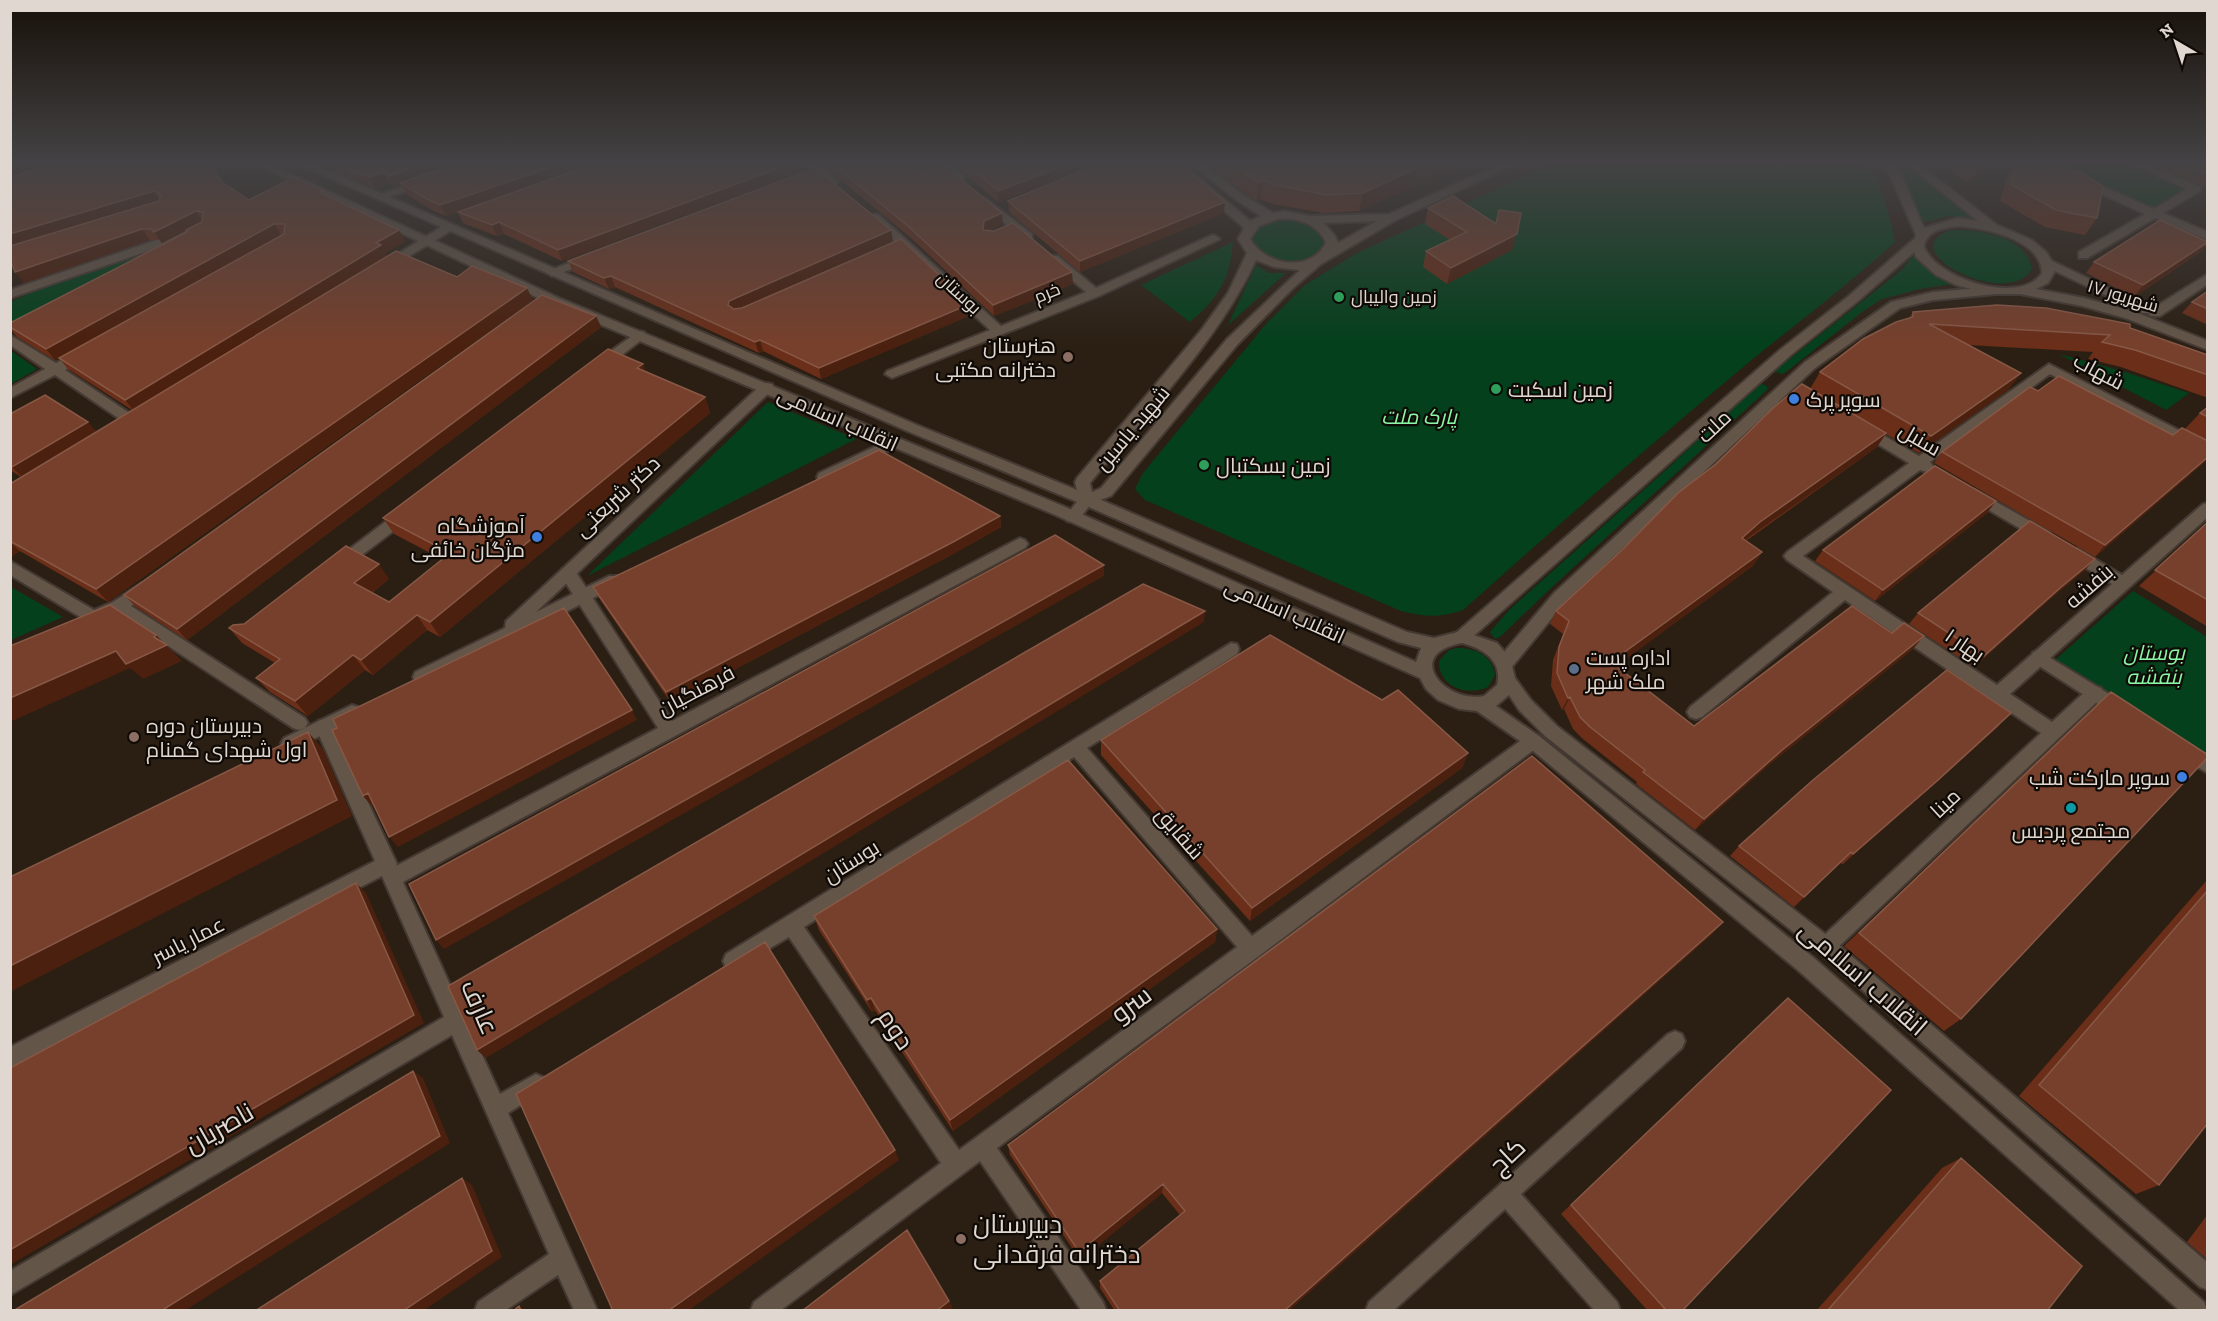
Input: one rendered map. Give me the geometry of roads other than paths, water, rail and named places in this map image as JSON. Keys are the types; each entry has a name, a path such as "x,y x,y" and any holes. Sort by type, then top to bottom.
{"street":[{"name":"انقلاب اسلامی","path":"385,223 542,301 639,335 1072,516 1424,673 1430,684 1440,694 1454,701 1480,704 1533,741 1873,1021 2196,1311"},
{"name":"انقلاب اسلامی","path":"439,223 912,429 1087,500 1404,638 1434,644 1442,640 1462,637 1488,645 1525,705 1551,730 1826,946 2208,1279"},
{"path":"374,272 449,223"},
{"name":"بوستان","path":"877,223 899,245 1000,332"},
{"path":"1012,223 1095,292"},
{"path":"1245,223 1250,227 1244,239 1253,253"},
{"name":"شهید یاسین","path":"1250,227 1259,223"},
{"path":"1314,223 1331,236 1332,243 1321,258"},
{"name":"شهید یاسین","path":"1321,258 1280,291 1251,320 1106,492 1087,500 1082,482 1207,332 1234,293 1253,253 1263,260 1283,265 1304,265 1321,258 1382,223"},
{"path":"1913,223 1924,258 1940,272 1964,284 1992,291"},
{"path":"1988,223 1995,228"},
{"path":"2083,255 2138,223"},
{"path":"2176,223 2208,237"},
{"path":"1919,239 1929,228 1942,224 1976,224 1995,228 2028,243 2046,263 2049,272 2045,280 2037,287 2024,291"},
{"path":"999,234 1015,226"},
{"path":"10,280 11,295 204,228 133,266"},
{"name":"خرم","path":"892,374 1000,332 1214,239"},
{"name":"ملت","path":"1462,637 1786,352 1854,298 1919,239"},
{"path":"552,272 597,255"},
{"name":"۱۷ شهریور","path":"2046,263 2155,313 2208,334"},
{"path":"2155,313 2208,278"},
{"name":"ملت","path":"1506,672 1560,597 1793,389 1810,365 1896,305 1933,296 1992,291"},
{"name":"۱۷ شهریور","path":"1992,291 2024,291 2084,302 2130,315 2208,346"},
{"path":"592,371 639,335"},
{"path":"10,339 132,421"},
{"path":"10,394 95,347"},
{"name":"شهاب","path":"1920,462 2049,368 2208,451"},
{"name":"دکتر شریعتی","path":"498,638 767,387"},
{"name":"سنبل","path":"1849,421 1940,474"},
{"path":"809,484 893,443"},
{"name":"بهار ۱","path":"1920,462 1792,556 2053,732"},
{"path":"1961,487 2124,583"},
{"path":"1072,516 1087,500"},
{"path":"326,575 421,502"},
{"name":"بنفشه","path":"1998,694 2208,508"},
{"name":"فرهنگیان","path":"391,870 669,730 1020,544"},
{"path":"10,567 93,617"},
{"name":"دکتر شریعتی","path":"404,686 632,571"},
{"path":"568,573 669,730"},
{"path":"72,625 119,606 159,579"},
{"path":"1696,712 1844,592"},
{"path":"119,606 299,723"},
{"path":"1424,673 1423,662 1426,652 1434,644"},
{"name":"بوستان","path":"713,974 1231,649"},
{"path":"2039,657 2134,719"},
{"path":"1480,704 1495,698 1504,691 1506,672"},
{"name":"مینا","path":"1826,946 2095,693"},
{"path":"272,752 373,702"},
{"name":"عارف","path":"324,726 391,870 586,1311"},
{"path":"2164,738 2208,766"},
{"name":"سرو","path":"762,1311 955,1164 1252,950 1533,741"},
{"name":"شقایق","path":"1075,746 1252,950"},
{"name":"عمار یاسر","path":"10,1058 391,870"},
{"name":"دوم","path":"792,925 955,1164"},
{"name":"ناصریان","path":"10,1284 457,1021"},
{"name":"کاج","path":"1377,1311 1674,1041"},
{"path":"495,1109 555,1072"},
{"path":"982,1145 1095,1311"},
{"path":"1507,1195 1609,1311"},
{"path":"486,1311 563,1258"}],"place":[{"name":"زمین والیبال","path":"1339,297"},
{"name":"هنرستان دخترانه مکتبی","path":"1068,357"},
{"name":"زمین اسکیت","path":"1496,389"},
{"name":"سوپر پرک","path":"1794,399"},
{"name":"زمین بسکتبال","path":"1204,465"},
{"name":"آموزشگاه مژگان خائفی","path":"537,537"},
{"name":"اداره پست ملک شهر","path":"1574,669"},
{"name":"دبیرستان دوره اول شهدای گمنام","path":"134,737"},
{"name":"سوپر مارکت شب","path":"2182,777"},
{"name":"مجتمع پردیس","path":"2071,808"},
{"name":"دبیرستان دخترانه فرقدانی","path":"961,1239"}],"park label":[{"name":"پارک ملت","path":"1419,416"},
{"name":"بوستان بنفشه","path":"2154,664"}]}
